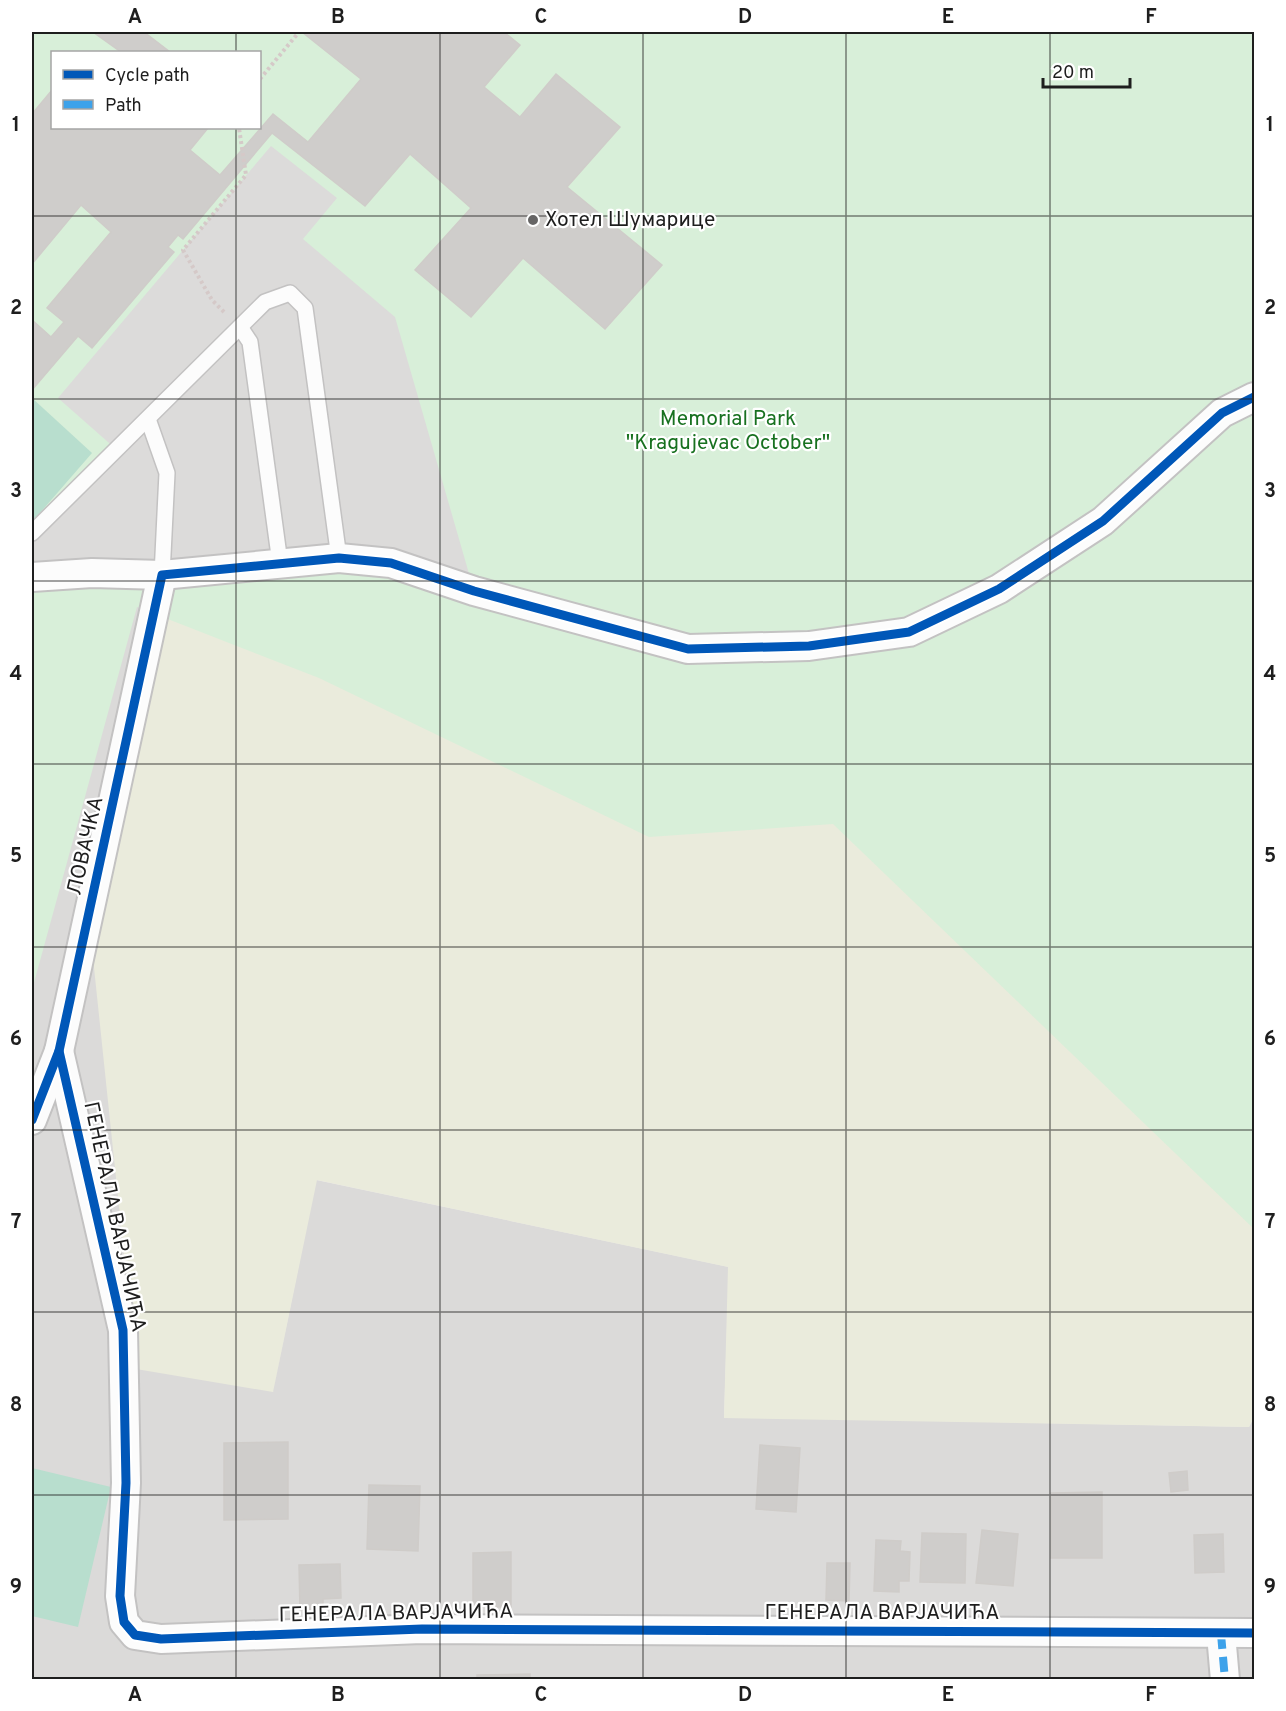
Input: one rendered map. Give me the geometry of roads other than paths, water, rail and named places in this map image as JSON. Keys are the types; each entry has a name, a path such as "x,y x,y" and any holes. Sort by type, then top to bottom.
{"street":[{"path":"32,577 92,573 162,575 339,558 391,563 474,591 688,649 809,646 909,632 999,589 1103,521 1222,413 1254,398"},
{"name":"ЛОВАЧКА","path":"32,1120 59,1051 162,575"},
{"name":"ГЕНЕРАЛА ВАРЈАЧИЋА","path":"59,1051 123,1330 126,1483 120,1596 124,1622 135,1635 161,1639 422,1629 1254,1633"},
{"path":"1221,1634 1225,1680"}],"lane":[{"path":"32,533 265,302 278,295 290,293 305,308 339,558"},
{"path":"240,327 250,342 280,563"},
{"path":"148,419 167,473 162,575"}],"place":[{"name":"Хотел Шумарице","path":"533,220"}],"park label":[{"name":"Memorial Park \"Kragujevac October\"","path":"728,431"}]}
